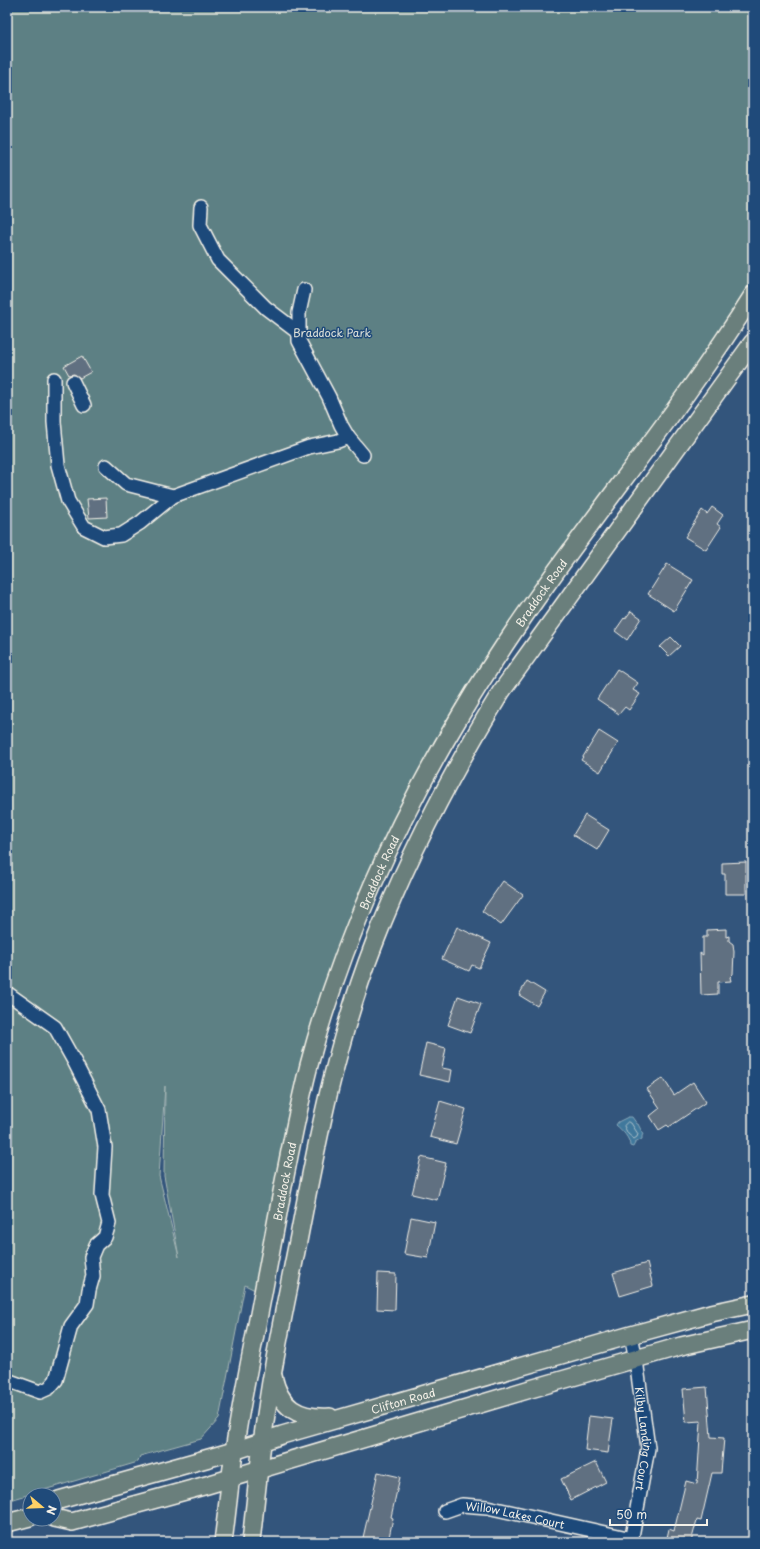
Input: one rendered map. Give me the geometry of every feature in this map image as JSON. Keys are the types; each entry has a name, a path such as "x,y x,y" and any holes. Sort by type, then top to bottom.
{"main road":[{"name":"Braddock Road","path":"223,1542 234,1451 292,1142 310,1064 330,996 367,896 418,788 460,715 499,652 685,395 724,340 753,295"},
{"name":"Braddock Road","path":"251,1542 267,1407 314,1158 337,1053 373,946 396,888 443,792 466,749 501,692 753,342"},
{"name":"Clifton Road","path":"62,1499 234,1451 263,1441 631,1335 711,1313 753,1304"},
{"path":"62,1520 72,1522 231,1478 681,1346 753,1330"},
{"path":"273,1374 278,1392 288,1407 293,1410 309,1416 352,1415"},
{"path":"7,1523 22,1519"}],"street":[{"path":"201,207 200,225 218,260 266,308 299,334"},
{"path":"304,290 300,313 298,341 330,397 341,425 348,437 363,455"},
{"path":"54,379 54,422 58,464 68,501 84,527 104,537 120,535 140,522 173,496 309,447 338,441 348,437"},
{"path":"73,382 84,405"},
{"path":"106,466 126,484 173,496"},
{"path":"7,993 55,1027 99,1110 105,1147 102,1195 110,1223 106,1237 96,1245 91,1257 93,1276 87,1304 71,1326 56,1380 49,1388 40,1392 7,1380"},
{"name":"Kilby Landing Court","path":"631,1335 636,1360 648,1448 631,1540"},
{"name":"Willow Lakes Court","path":"445,1511 462,1505 487,1507 631,1540"}],"green space":[{"name":"Braddock Park","path":"7,7 753,7 753,295 460,715 330,996 263,1294 245,1285 219,1419 201,1439 140,1456 138,1462 54,1487 22,1487 22,1497 7,1501","holes":["165,1086 164,1176 179,1257 159,1176"]}],"water":[{"path":"628,1117 632,1117 638,1124 643,1134 642,1139 635,1143 633,1147 630,1146 627,1137 616,1125 618,1122"}],"building":[{"path":"82,356 91,372 80,378 74,374 69,375 64,366"},
{"path":"106,498 107,517 89,518 87,499"},
{"path":"712,507 723,515 717,524 721,527 706,550 685,537 702,510 707,514"},
{"path":"667,564 693,580 674,611 648,594"},
{"path":"631,611 641,618 627,640 615,631"},
{"path":"671,637 680,646 669,656 660,647"},
{"path":"617,669 638,683 633,690 640,694 629,710 625,707 619,714 597,699"},
{"path":"599,731 618,743 600,772 581,760"},
{"path":"585,815 609,830 597,850 573,835"},
{"path":"746,862 746,894 725,894 725,874 722,874 722,863"},
{"path":"503,881 523,895 501,925 482,911"},
{"path":"457,927 491,943 479,968 472,965 469,971 442,959"},
{"path":"726,929 726,937 729,936 729,941 733,944 734,952 733,974 730,977 731,981 718,982 718,994 701,995 700,953 703,955 703,937 707,937 707,930"},
{"path":"527,981 545,992 537,1006 519,995"},
{"path":"458,996 481,1004 470,1033 448,1025"},
{"path":"426,1043 446,1048 442,1068 452,1070 450,1082 419,1075"},
{"path":"663,1078 674,1095 693,1082 706,1102 669,1127 667,1125 659,1130 650,1116 660,1108 647,1089"},
{"path":"440,1101 466,1109 456,1144 430,1137"},
{"path":"421,1157 446,1163 437,1200 412,1194"},
{"path":"411,1217 435,1222 428,1258 404,1254"},
{"path":"647,1263 653,1286 620,1296 613,1273"},
{"path":"378,1273 396,1274 395,1310 377,1309"},
{"path":"707,1387 711,1437 724,1438 721,1473 712,1473 701,1521 697,1520 691,1542 666,1542 669,1529 674,1531 686,1481 697,1484 701,1421 686,1422 683,1389"},
{"path":"589,1416 613,1419 608,1453 585,1450"},
{"path":"596,1462 606,1482 571,1500 561,1479"},
{"path":"378,1472 400,1477 391,1517 393,1518 388,1542 362,1542"}]}
